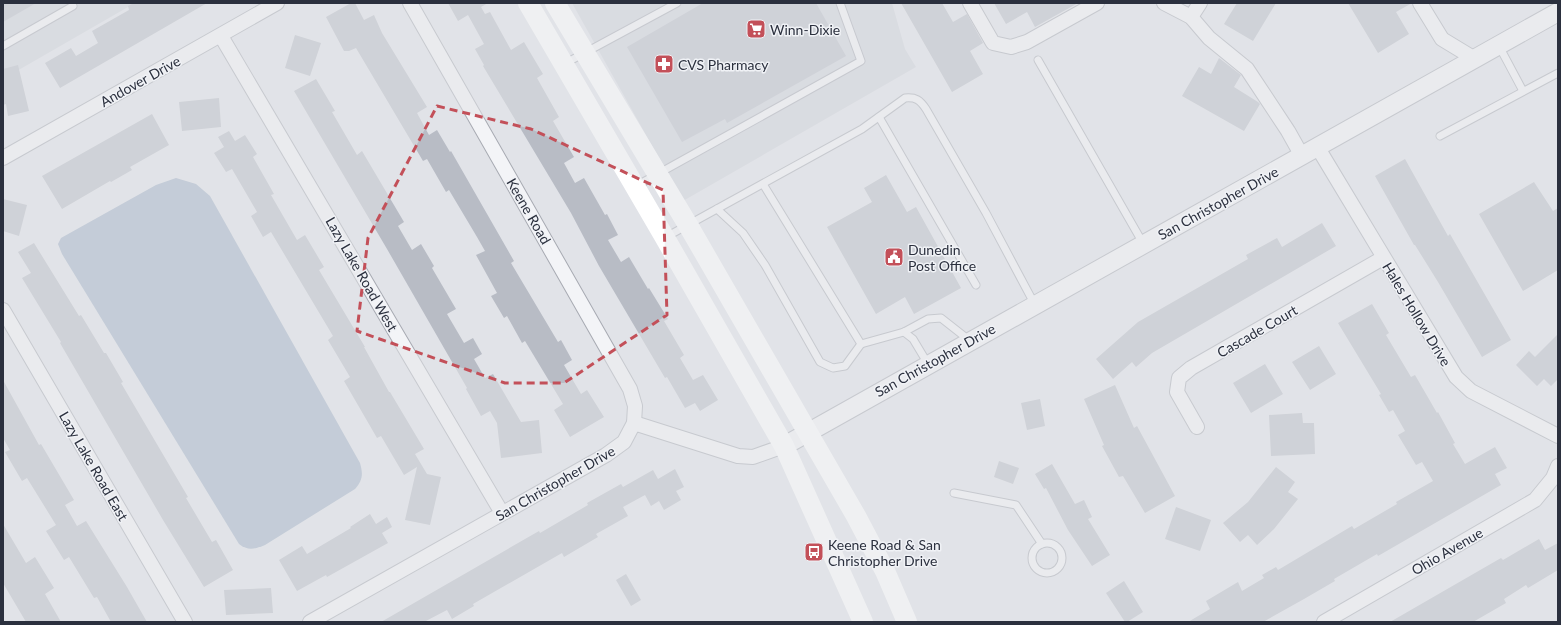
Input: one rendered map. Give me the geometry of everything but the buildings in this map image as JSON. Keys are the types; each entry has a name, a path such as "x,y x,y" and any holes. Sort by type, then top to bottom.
{"main road":[{"path":"528,3 784,446 859,620"},
{"path":"555,3 688,225 856,516 885,570 907,622"}],"street":[{"name":"Andover Drive","path":"3,158 277,3"},
{"name":"Keene Road","path":"410,3 630,389 635,406 634,423"},
{"path":"970,3 993,43 1011,47 1027,42 1097,3"},
{"path":"1164,3 1191,17 1200,3"},
{"path":"1420,3 1442,39 1475,59"},
{"name":"San Christopher Drive","path":"310,622 606,455 624,442 634,423 738,456 753,456 784,446 969,340 1144,245 1558,12"},
{"name":"Hales Hollow Drive","path":"1191,17 1209,38 1247,69 1288,131 1310,152 1383,258 1456,377 1471,391 1558,436"},
{"name":"Lazy Lake Road West","path":"220,36 502,513"},
{"name":"Cascade Court","path":"1198,427 1176,392 1179,378 1191,368 1383,258"},
{"name":"Lazy Lake Road East","path":"3,310 185,622"},
{"name":"Ohio Avenue","path":"1324,622 1535,500 1553,478 1558,466"}],"lane":[{"path":"564,64 677,3"},
{"path":"635,187 861,61 840,3"},
{"path":"3,46 73,6"},
{"path":"1499,46 1523,91"},
{"path":"1038,60 1144,245"},
{"path":"1440,136 1558,73"},
{"path":"665,238 862,129 905,98 912,97 921,102 986,212 1035,305"},
{"path":"879,117 976,286"},
{"path":"763,184 861,344"},
{"path":"718,209 743,233 766,264 820,362 833,368 845,366 861,344 904,332 928,319 940,318 969,340"},
{"path":"904,332 913,339 928,364"},
{"path":"954,493 1016,505 1042,544"},
{"path":"1042,544 1052,544 1059,549 1061,554 1061,563 1055,571 1051,573 1040,572 1033,565 1031,560 1034,550 1042,544"}],"highlighted area":[{"path":"437,106 531,129 663,190 667,315 564,383 505,383 357,331 368,238"}],"shaded area":[{"path":"3,3 135,3 3,79"},
{"path":"572,3 892,3 905,49 916,67 683,201"}],"water":[{"path":"176,178 196,184 210,196 361,467 361,480 355,489 265,545 255,548 245,548 239,544 62,254 58,244 61,238 156,185"}],"place":[{"name":"Winn-Dixie","path":"756,29"},
{"name":"CVS Pharmacy","path":"664,64"},
{"name":"Dunedin Post Office","path":"894,257"},
{"name":"Keene Road & San Christopher Drive","path":"814,552"}]}
